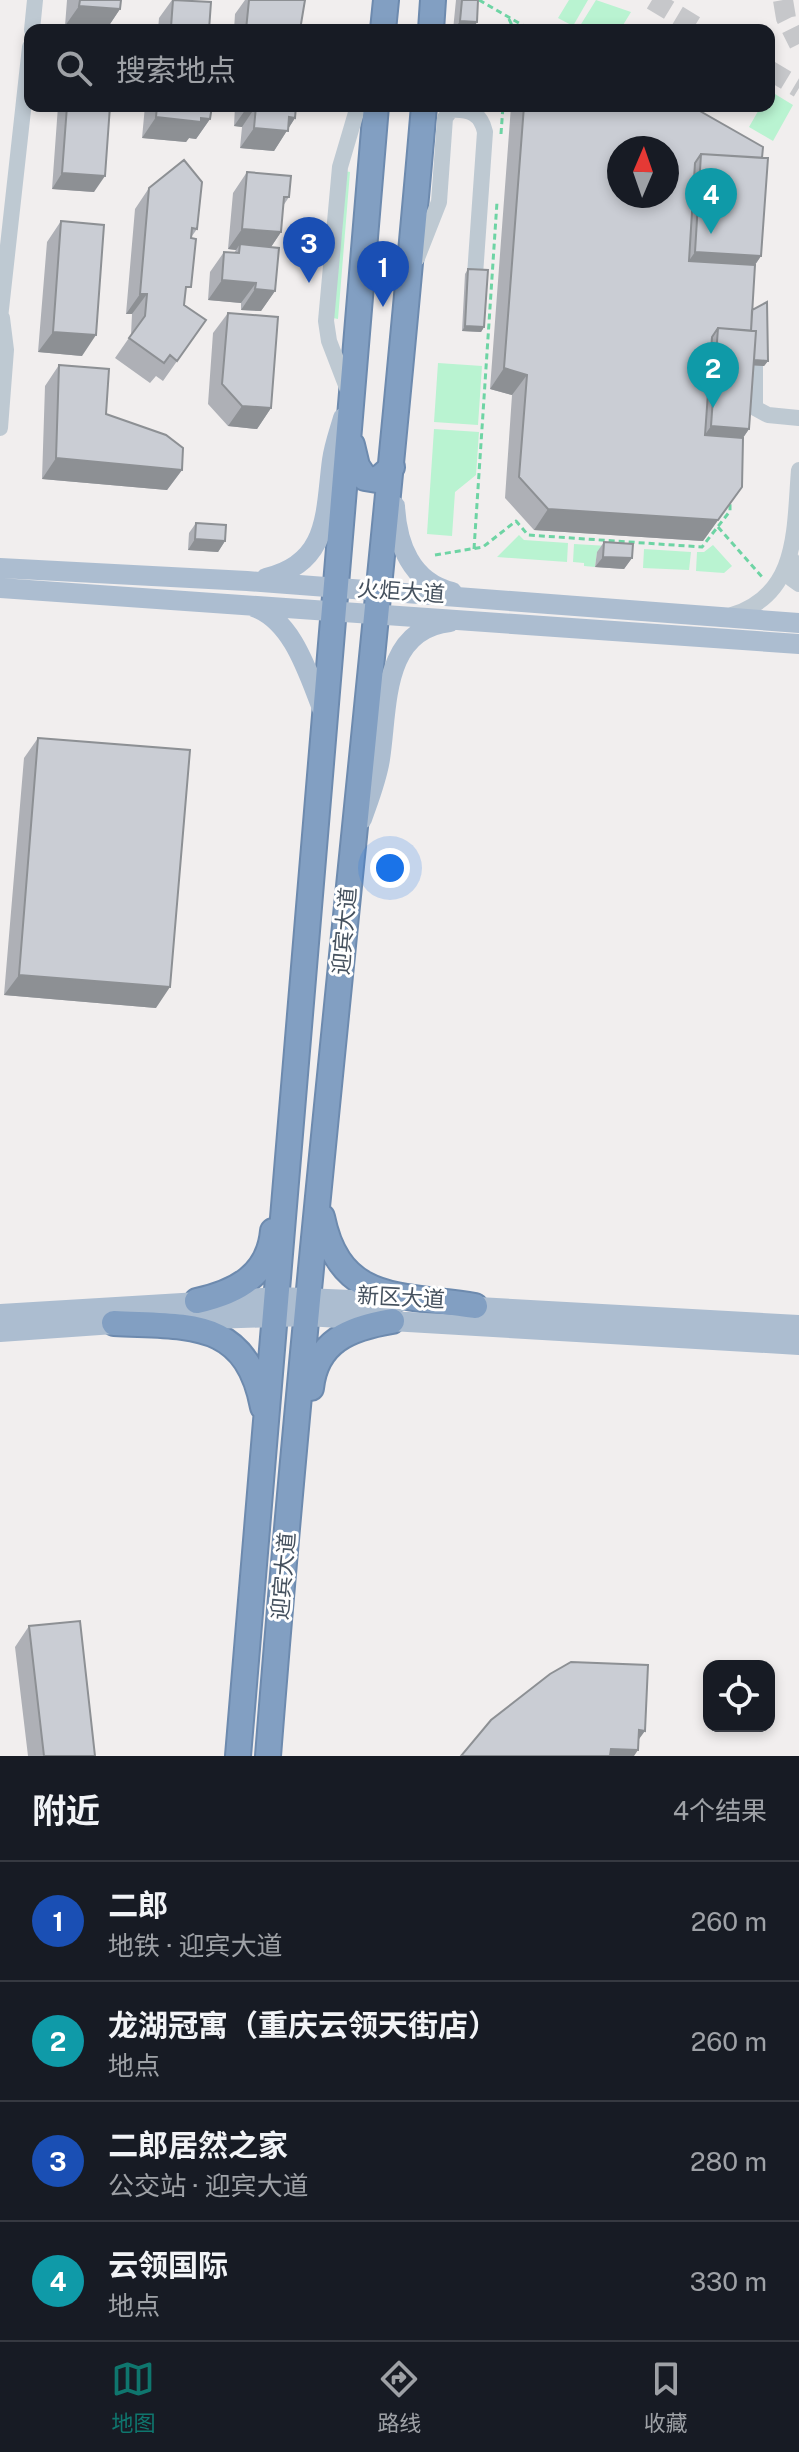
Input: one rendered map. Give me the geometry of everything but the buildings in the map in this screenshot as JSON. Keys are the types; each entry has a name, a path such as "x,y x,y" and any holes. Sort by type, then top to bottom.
{"highway":[{"path":"384,24 386,0"},
{"path":"431,24 433,0"},
{"name":"迎宾大道","path":"238,1756 291,1163 350,395 375,112"},
{"name":"迎宾大道","path":"268,1756 307,1307 392,467 423,112"},
{"path":"349,431 357,466 365,478 377,480 392,467"},
{"path":"327,721 341,718 350,728 352,849"},
{"path":"197,1301 238,1288 265,1261 272,1246 277,1196 291,1163"},
{"path":"319,1200 332,1251 340,1266 359,1284 384,1293 475,1306"},
{"path":"284,1555 299,1508 314,1367 324,1349 343,1334 392,1321"},
{"path":"114,1323 198,1329 231,1343 247,1359 256,1378 268,1431"}],"main road":[{"path":"247,581 289,571 306,558 319,538 327,512 332,456 350,395"},
{"path":"392,467 396,529 412,566 429,583 487,600"},
{"name":"火炬大道","path":"1,572 247,581 335,599"},
{"name":"火炬大道","path":"1,572 243,603 335,599 377,602 487,600 799,623"},
{"name":"火炬大道","path":"377,602 474,620 799,644"},
{"path":"243,603 267,613 287,635 327,721"},
{"path":"352,849 380,761 388,686 395,663 409,643 427,629 444,623 474,620"},
{"name":"新区大道","path":"0,1314 197,1301 307,1307 475,1306 799,1325"},
{"name":"新区大道","path":"0,1332 279,1306"},
{"name":"新区大道","path":"307,1307 392,1321 799,1345"}],"street":[{"path":"33,24 35,0"},
{"path":"0,428 6,350 1,320 24,103"},
{"path":"350,395 329,341 326,321 340,167 356,112"},
{"path":"409,279 437,208 445,118 452,112"},
{"path":"465,112 475,114 485,132 475,275"},
{"path":"755,366 752,400 755,408 768,415 799,418"},
{"path":"799,470 791,575 799,584"},
{"path":"724,618 748,610 769,596 783,575 793,543"}],"path":[{"path":"479,0 521,24"},
{"path":"508,24 509,17"},
{"path":"509,17 512,24"},
{"path":"501,138 503,112"},
{"path":"474,550 497,201"},
{"path":"516,521 528,535 702,547 730,511 731,495"},
{"path":"435,555 474,550 516,521 518,512"},
{"path":"718,527 766,582"}],"green space":[{"path":"569,0 588,0 574,24 558,18"},
{"path":"596,0 631,12 624,24 581,24"},
{"path":"775,94 793,105 773,141 749,127 758,112 775,112"},
{"path":"345,171 350,172 338,319 333,318"},
{"path":"438,363 482,366 478,425 434,422"},
{"path":"434,429 479,432 476,475 455,492 452,536 427,534"},
{"path":"519,535 524,540 568,543 567,562 497,557"},
{"path":"574,544 626,547 597,552 595,567 573,562"},
{"path":"713,545 732,566 724,573 696,571 697,552 704,552"},
{"path":"644,549 691,552 689,570 643,568"}],"tunnel":[{"path":"652,0 692,24"},
{"path":"783,0 786,18 799,44"},
{"path":"775,74 799,88"}],"place":[{"name":"云领国际","path":"711,234"},
{"name":"二郎居然之家","path":"309,283"},
{"name":"二郎","path":"383,307"},
{"name":"龙湖冠寓（重庆云领天街店）","path":"713,408"}]}
